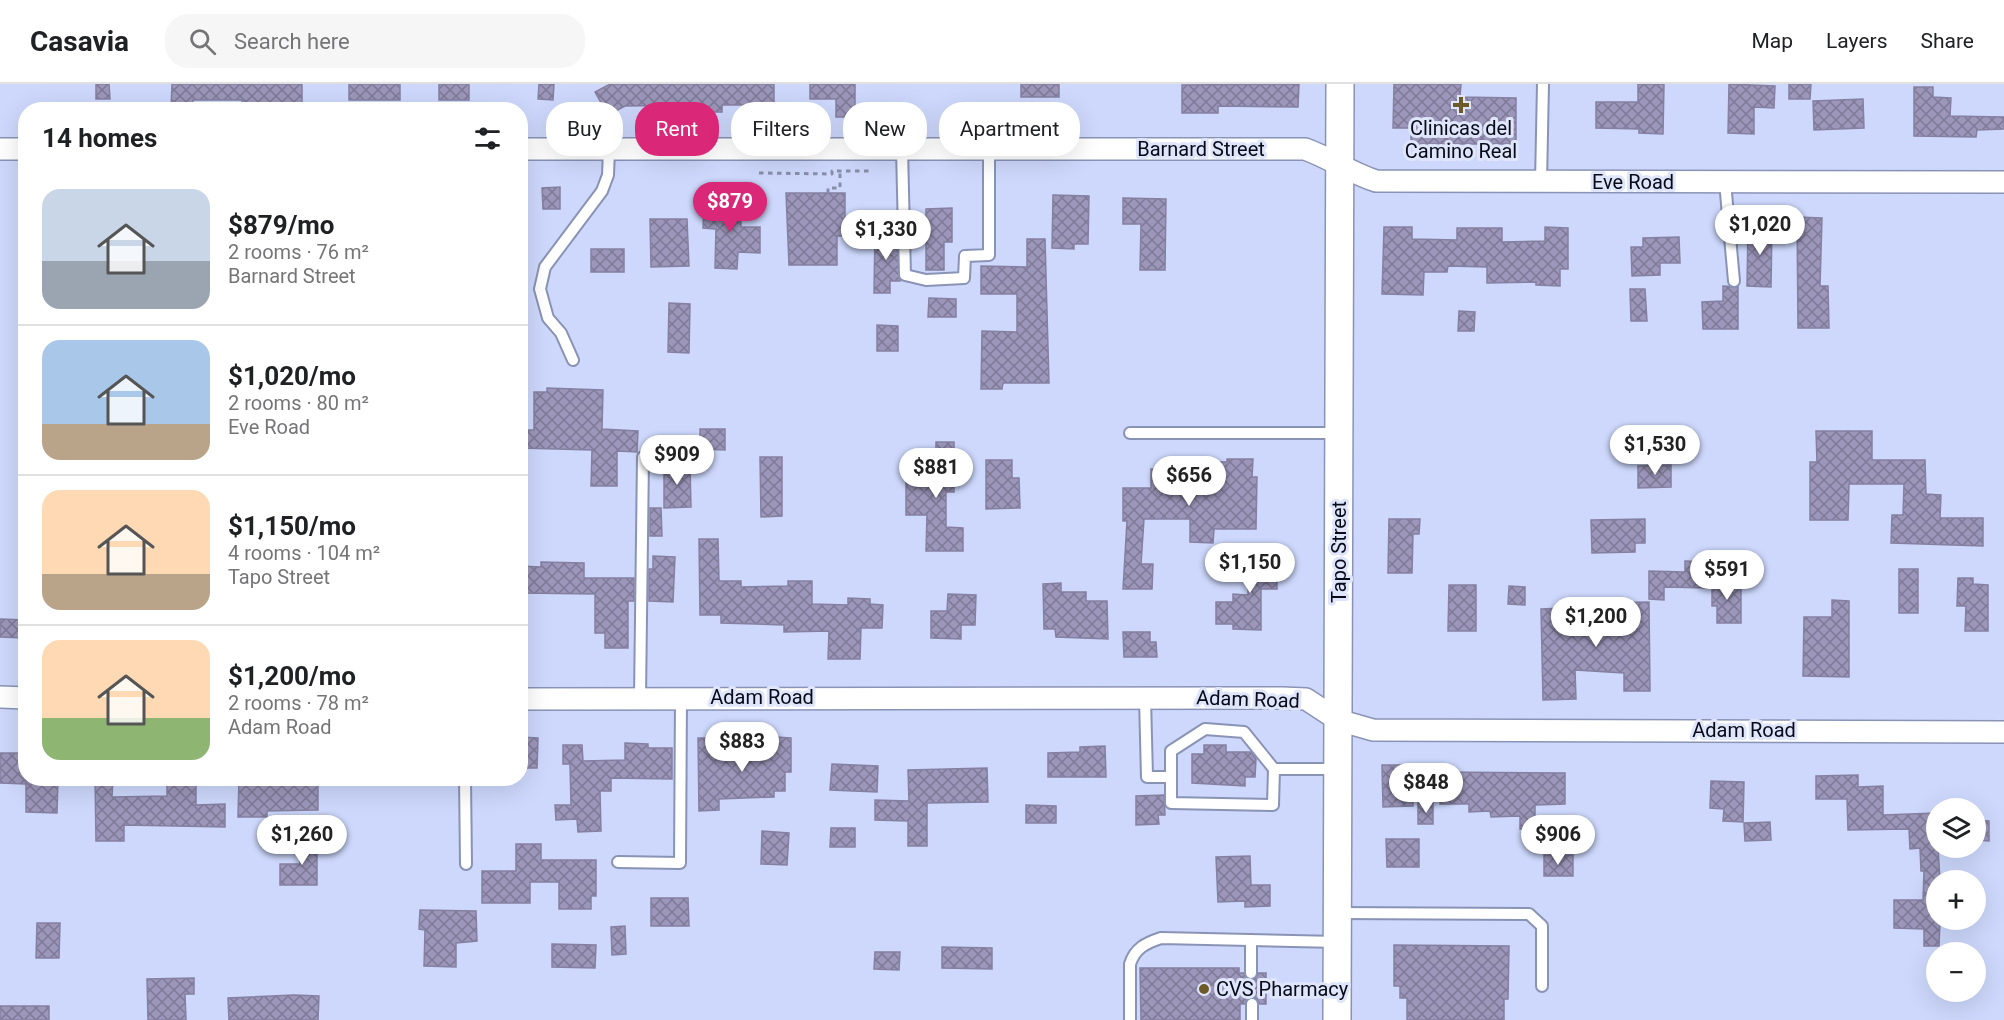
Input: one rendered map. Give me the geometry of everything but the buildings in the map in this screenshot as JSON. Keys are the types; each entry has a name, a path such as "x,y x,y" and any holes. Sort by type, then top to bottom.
{"street":[{"name":"Tapo Street","path":"1337,1020 1340,84"},
{"path":"0,149 18,149"},
{"name":"Barnard Street","path":"528,149 546,149"},
{"name":"Barnard Street","path":"623,149 843,149"},
{"name":"Barnard Street","path":"1080,149 1305,149 1339,163"},
{"name":"Eve Road","path":"1339,163 1352,173 1376,181 2004,182"},
{"name":"Adam Road","path":"528,699 681,697 1306,699 1338,720 1373,730 2004,732"},
{"path":"0,698 18,698"}],"lane":[{"path":"1541,182 1543,84"},
{"path":"573,360 561,333 548,318 540,288 545,267 602,191 608,175 609,156"},
{"path":"902,156 905,275 926,280 964,278 965,256 989,255 989,156"},
{"path":"1725,182 1734,281"},
{"path":"1130,433 1339,433"},
{"path":"640,698 643,457"},
{"path":"618,862 680,863 681,697"},
{"path":"1145,698 1147,777 1171,777"},
{"path":"1205,729 1244,732 1274,769 1273,805 1171,803 1171,751 1205,729"},
{"path":"1274,769 1338,769"},
{"path":"465,786 466,864"},
{"path":"1337,913 1529,914 1542,926 1542,986"},
{"path":"1130,1020 1132,956 1143,945 1161,938 1338,942"},
{"path":"1251,940 1251,974"},
{"path":"1252,1004 1252,1020"}],"path":[{"path":"759,173 832,174 832,171 870,171"},
{"path":"828,193 828,188 840,188 840,171"}],"place":[{"name":"Clinicas del Camino Real","path":"1461,105"},
{"name":"CVS Pharmacy","path":"1204,989"}]}
